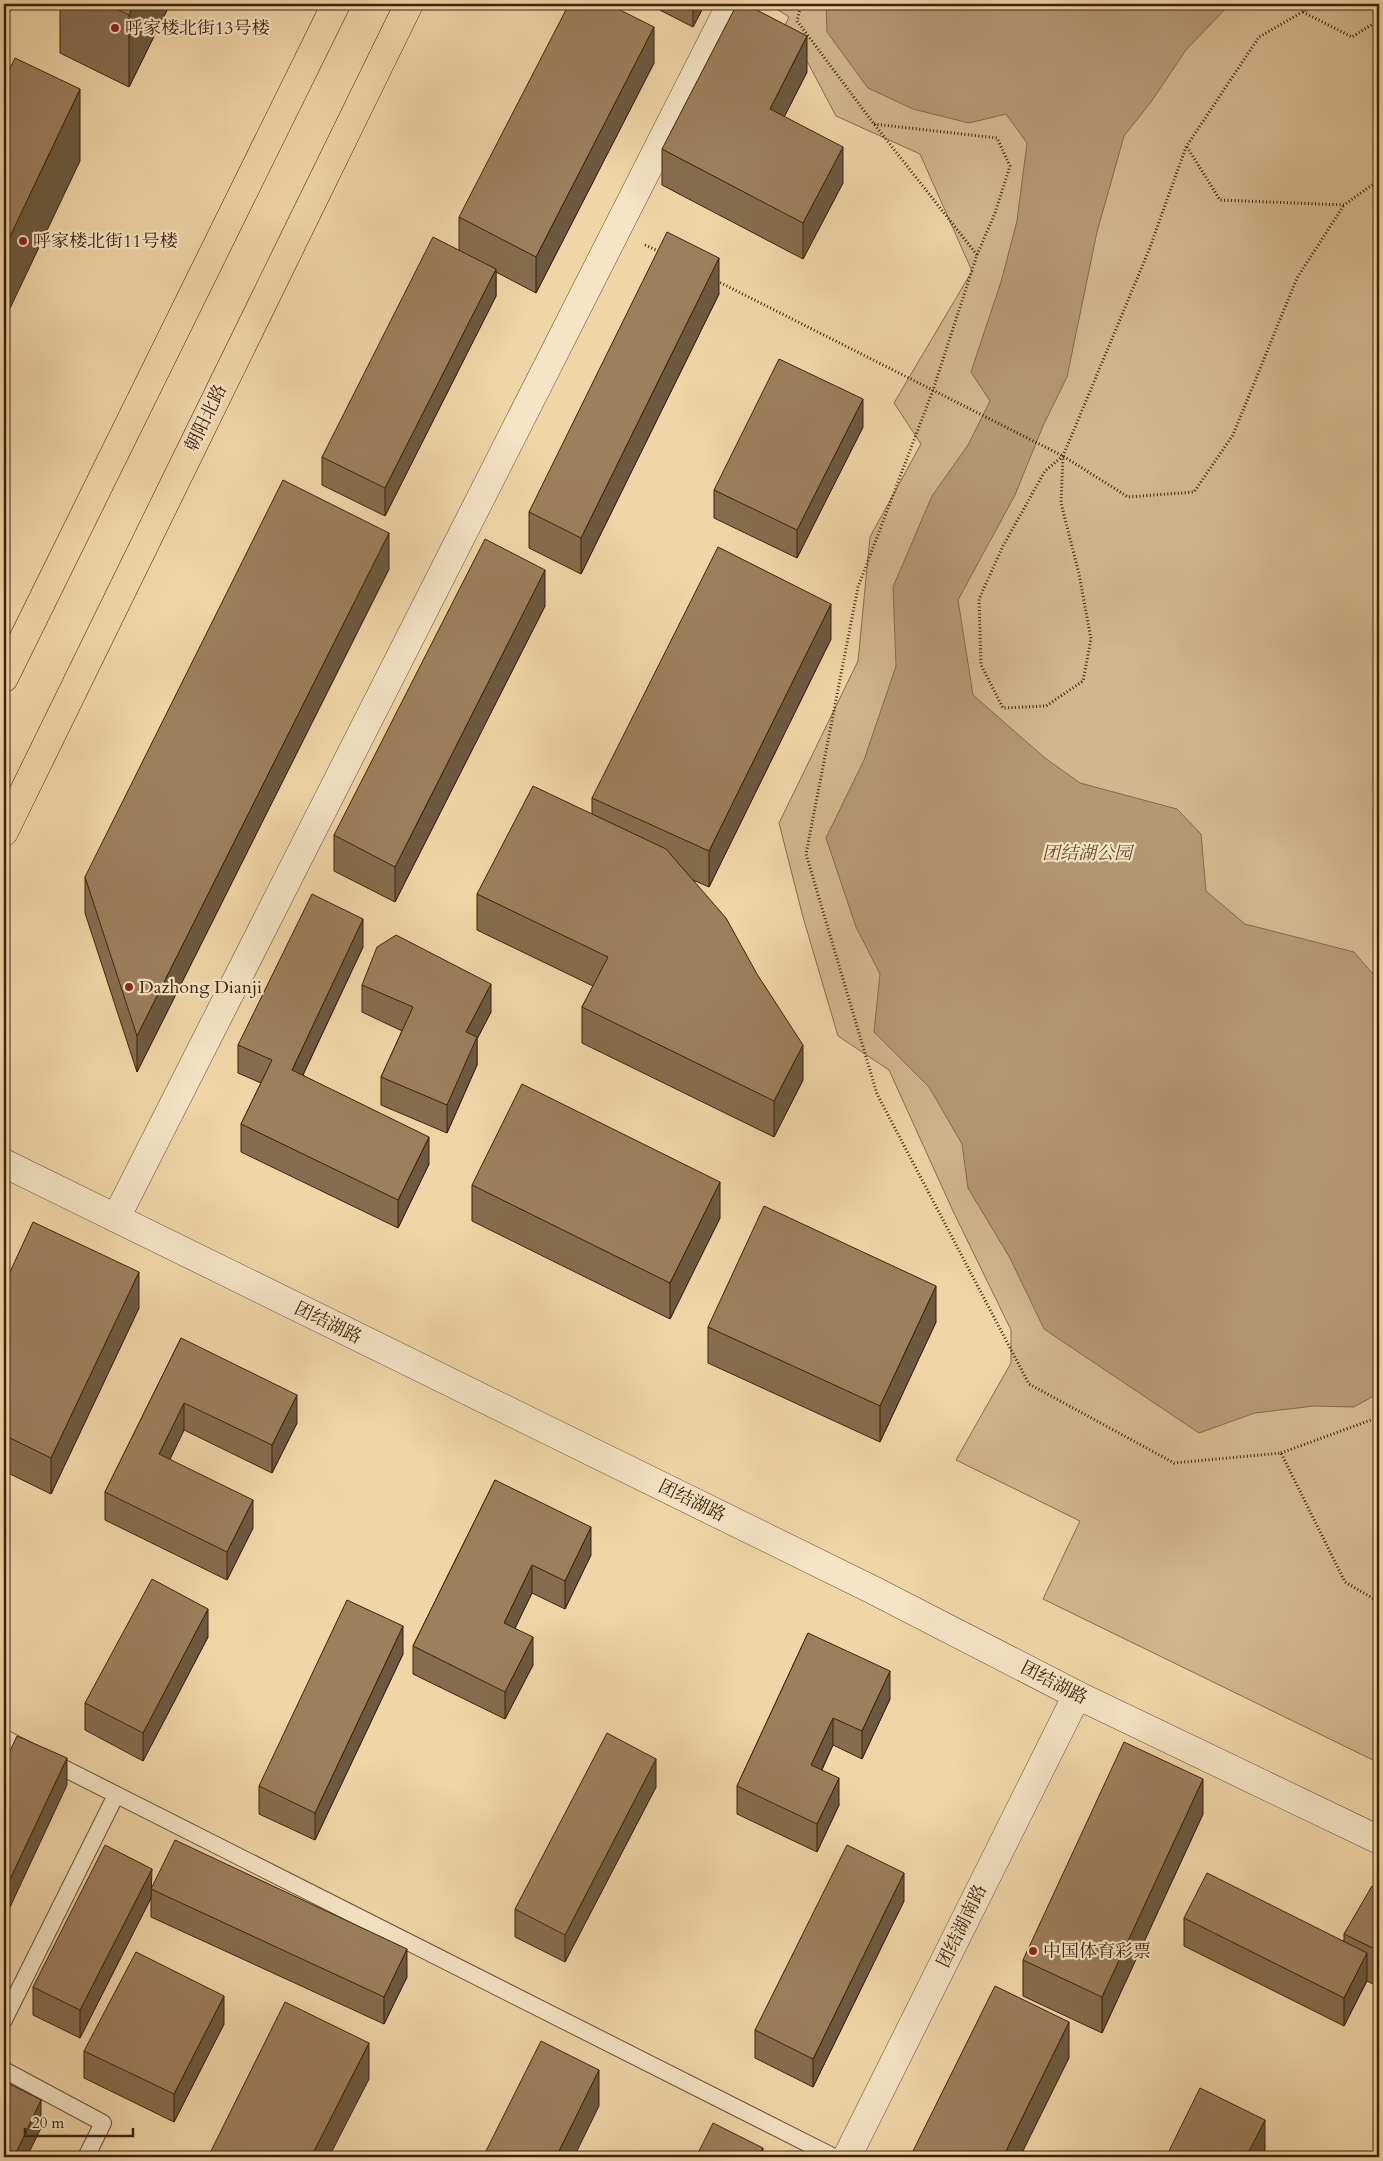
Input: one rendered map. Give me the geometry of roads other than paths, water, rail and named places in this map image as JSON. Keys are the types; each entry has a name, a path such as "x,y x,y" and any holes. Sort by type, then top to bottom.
{"main road":[{"path":"4,678 336,4"},
{"name":"朝阳北路","path":"4,832 409,4"}],"street":[{"path":"116,1218 731,4"},
{"name":"团结湖路","path":"4,1163 873,1590 1077,1695 1379,1840"},
{"name":"团结湖南路","path":"847,2157 1077,1695"}],"lane":[{"path":"4,1738 834,2157"},
{"path":"4,2020 116,1795"},
{"path":"4,2070 103,2123 86,2157"}],"place":[{"name":"呼家楼北街13号楼","path":"115,28"},
{"name":"呼家楼北街11号楼","path":"23,241"},
{"name":"Dazhong Dianji","path":"129,987"},
{"name":"中国体育彩票","path":"1033,1951"}],"park label":[{"name":"团结湖公园","path":"1087,853"}]}
